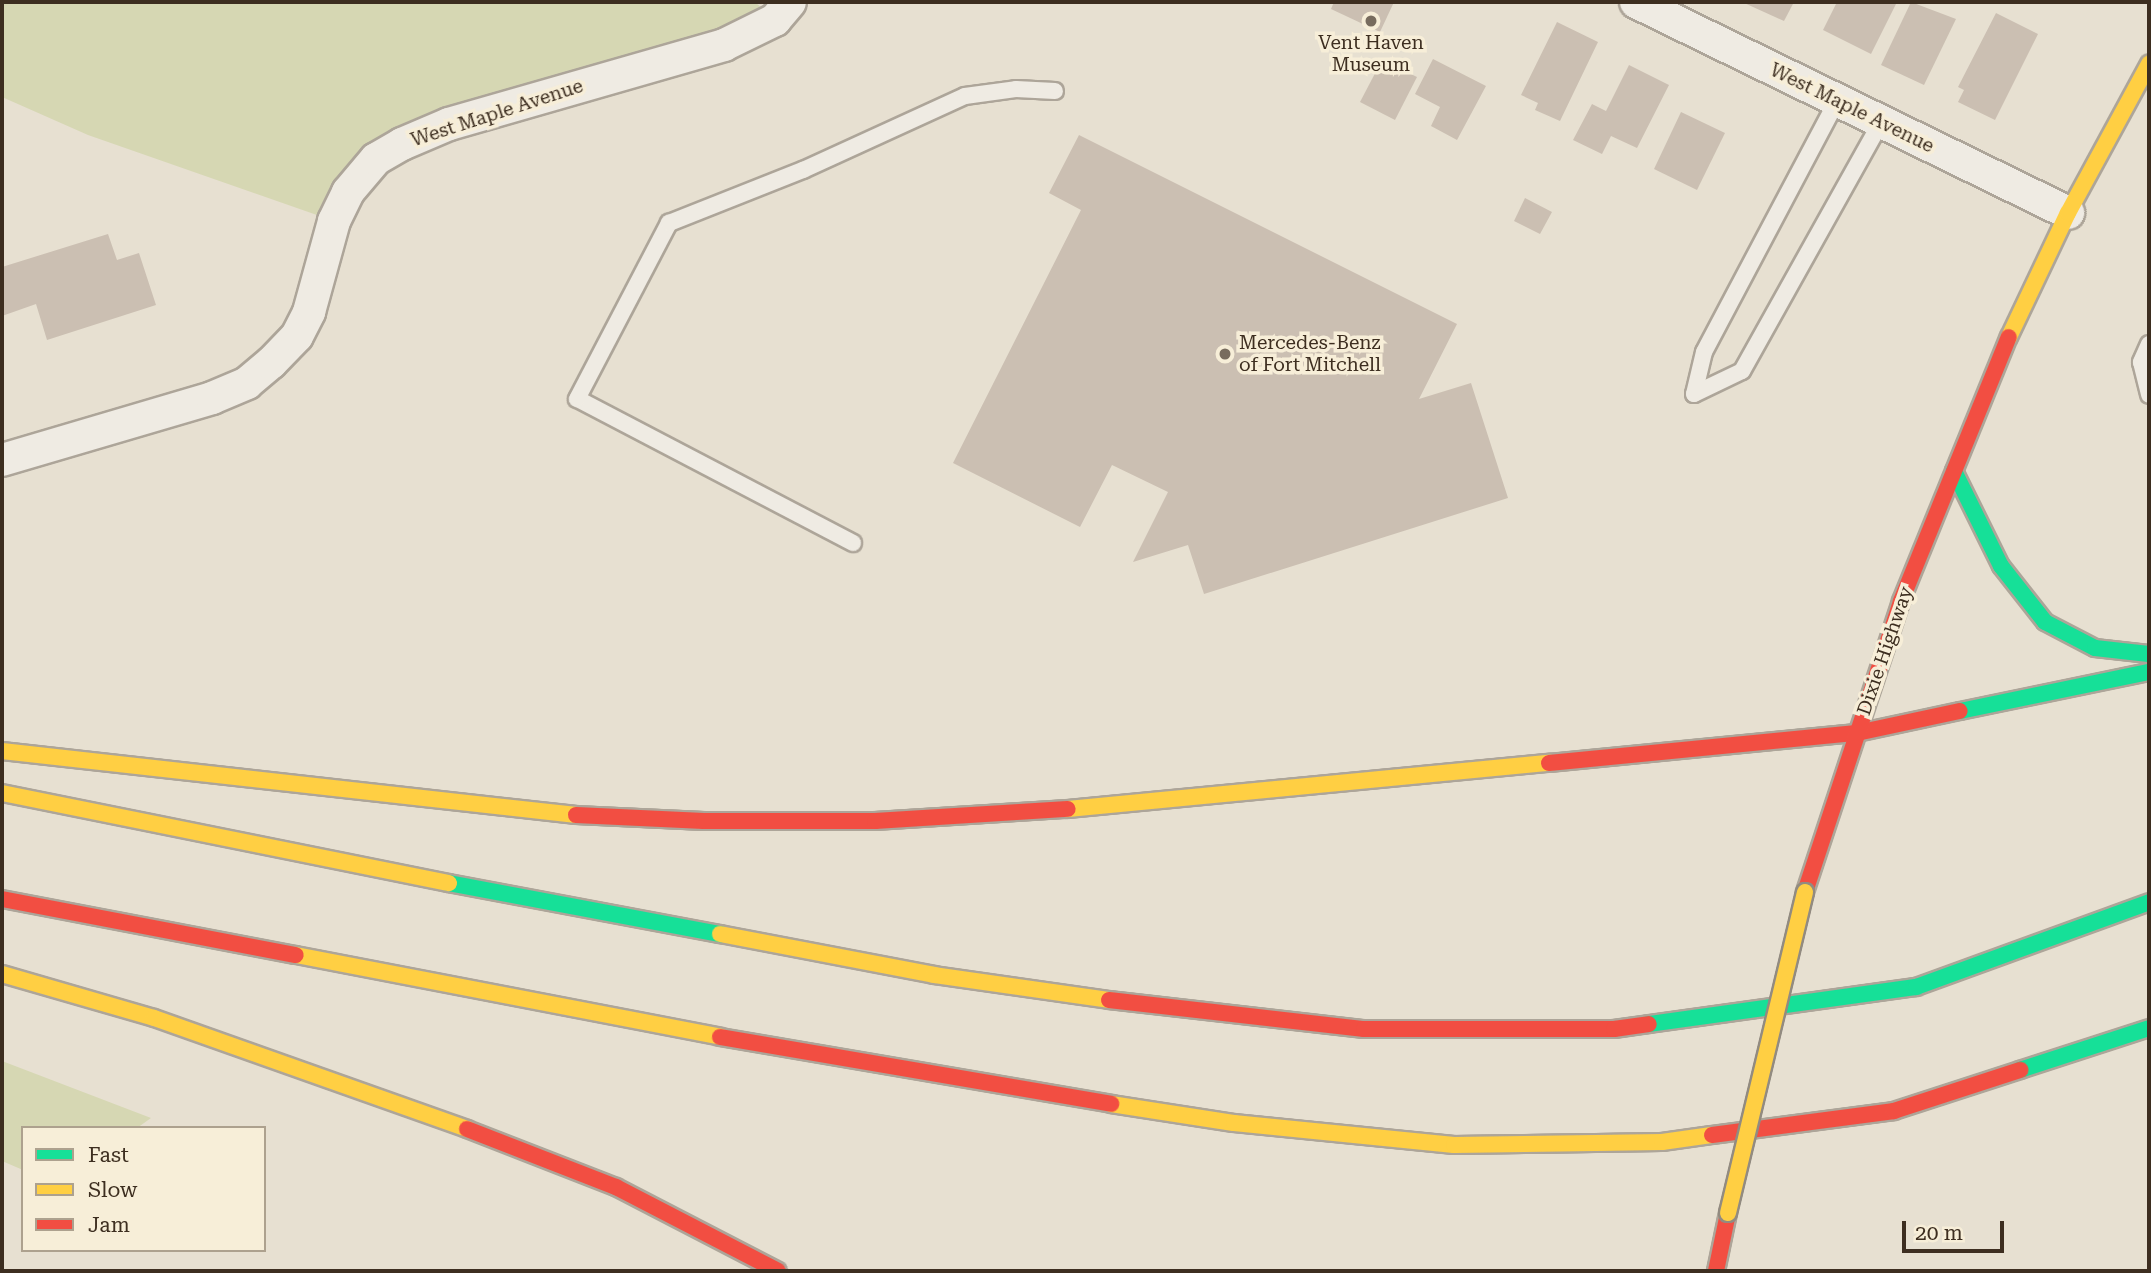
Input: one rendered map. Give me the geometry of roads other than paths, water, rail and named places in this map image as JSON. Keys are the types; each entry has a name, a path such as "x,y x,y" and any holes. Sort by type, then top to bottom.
{"main road":[{"name":"Dixie Highway","path":"1716,1271 1727,1213 1805,892 1902,601 1996,366 2068,213 2149,64"},
{"path":"1954,471 2001,566 2045,622 2095,648 2149,654"},
{"path":"2,751 564,814 704,821 875,821 1118,806 1857,733 2149,672"},
{"path":"2,793 203,836 934,975 1143,1006 1364,1029 1615,1029 1916,987 2149,902"},
{"path":"2,899 893,1070 1234,1123 1454,1145 1662,1142 1894,1111 2149,1028"},
{"path":"2,974 154,1018 405,1105 616,1187 778,1271"}],"street":[{"name":"West Maple Avenue","path":"2,460 212,398 247,383 271,363 297,335 309,312 334,221 348,192 376,159 401,144 449,124 724,45 775,20 790,2"},
{"name":"West Maple Avenue","path":"1636,2 2068,213"}],"lane":[{"path":"853,543 577,399 669,223 803,170 964,96 1016,89 1055,91"},
{"path":"1837,101 1704,352 1694,394 1742,371 1881,122"},
{"path":"2149,344 2141,362 2149,395"}],"place":[{"name":"Vent Haven Museum","path":"1371,21"},
{"name":"Mercedes-Benz of Fort Mitchell","path":"1225,354"}]}
